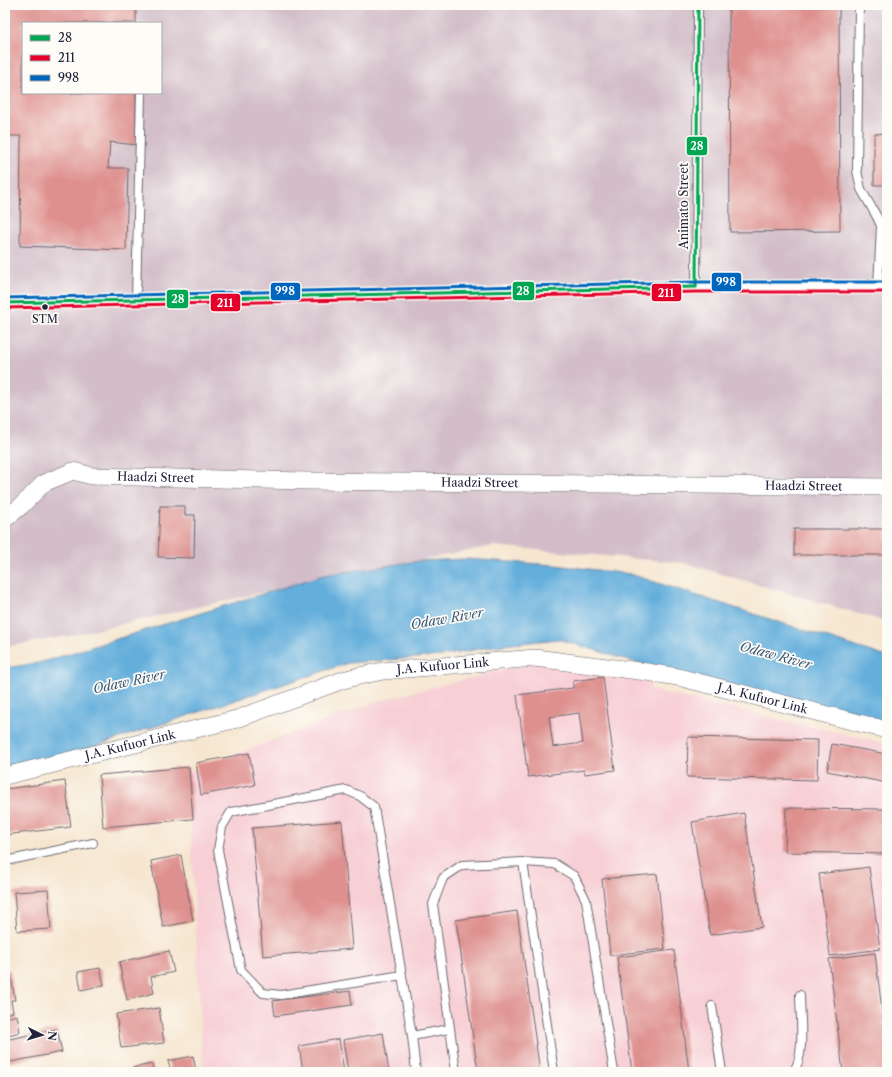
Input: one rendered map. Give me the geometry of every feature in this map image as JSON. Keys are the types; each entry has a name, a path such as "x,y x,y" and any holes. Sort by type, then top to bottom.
{"street":[{"name":"Haadzi Street","path":"5,519 21,506 44,483 73,471 92,476 140,477 887,487"},
{"name":"J.A. Kufuor Link","path":"5,776 237,718 359,676 383,671 535,658 678,677 887,730"}],"lane":[{"name":"Animato Street","path":"696,287 698,5"},
{"path":"859,5 857,171 861,189 884,226 878,287"},
{"path":"136,300 141,94"},
{"path":"5,303 696,287 887,287"},
{"path":"402,975 281,995 263,992 241,970 218,850 222,827 231,812 346,790 360,796 374,807 402,975 412,1036 416,1072"},
{"path":"5,861 93,843"},
{"path":"522,862 554,1072"},
{"path":"456,1072 433,904 443,878 462,865 522,862 555,864 574,876 586,900 614,1072"},
{"path":"793,1072 797,1067 801,1049 800,995"},
{"path":"712,1006 722,1072"},
{"path":"412,1036 449,1029"}],"shaded area":[{"path":"5,5 887,5 887,622 684,563 493,546 309,582 73,635 5,647"},
{"path":"538,661 651,677 651,690 887,744 887,869 883,870 887,901 887,1072 205,1072 202,1054 188,772 378,701"}],"water":[{"name":"Odaw River","path":"466,559 555,565 630,574 887,657 887,727 661,670 558,639 494,646 442,656 348,663 59,758 5,765 5,668 39,663 324,575 419,561"}],"building":[{"path":"5,5 136,5 136,22 22,22 22,94 136,94 136,145 110,142 108,168 128,168 126,250 20,246 21,136 5,136"},
{"path":"729,5 839,5 840,231 730,232"},
{"path":"887,133 887,185 874,185 874,134"},
{"path":"160,506 185,506 185,515 195,515 194,558 158,557"},
{"path":"794,529 887,529 887,555 794,555"},
{"path":"603,677 615,770 585,774 584,770 528,777 517,695 573,688 573,681","holes":["579,713 583,743 553,747 549,717"]},
{"path":"688,737 818,740 817,780 687,777"},
{"path":"832,744 887,754 887,783 827,771"},
{"path":"249,753 255,785 201,795 196,763"},
{"path":"189,767 193,819 103,827 99,775"},
{"path":"65,781 71,827 5,835 5,789"},
{"path":"786,808 887,809 887,854 785,852"},
{"path":"744,813 762,927 710,935 692,822"},
{"path":"342,821 352,949 263,956 252,828"},
{"path":"181,855 193,921 163,927 151,861"},
{"path":"869,867 880,949 830,956 819,874"},
{"path":"657,874 665,949 610,955 602,879"},
{"path":"48,890 51,929 17,931 14,892"},
{"path":"517,911 540,1072 478,1072 456,920"},
{"path":"674,950 689,1072 632,1072 617,957"},
{"path":"169,951 174,972 151,977 154,993 127,1000 119,962"},
{"path":"875,953 887,1052 887,1072 843,1072 829,959"},
{"path":"100,968 104,985 81,990 78,972"},
{"path":"10,970 15,1000 11,1000 13,1012 5,1014 5,971"},
{"path":"350,991 352,1005 275,1016 273,1001"},
{"path":"159,1008 164,1043 121,1048 116,1014"},
{"path":"17,1015 20,1032 5,1036 5,1018"},
{"path":"57,1029 62,1052 5,1063 5,1040"},
{"path":"383,1033 389,1072 348,1072 343,1040"},
{"path":"339,1039 344,1072 303,1072 299,1046"},
{"path":"193,1056 196,1070 187,1072 171,1072 168,1061"},
{"path":"152,1064 154,1072 133,1072 132,1068"}],"transit line":[{"name":"28","path":"696,287 698,5"},
{"name":"998","path":"5,298 696,282 887,282"},
{"name":"28","path":"5,303 696,287"},
{"name":"211","path":"5,308 696,292 887,292"}],"place":[{"name":"STM","path":"45,307"}]}
